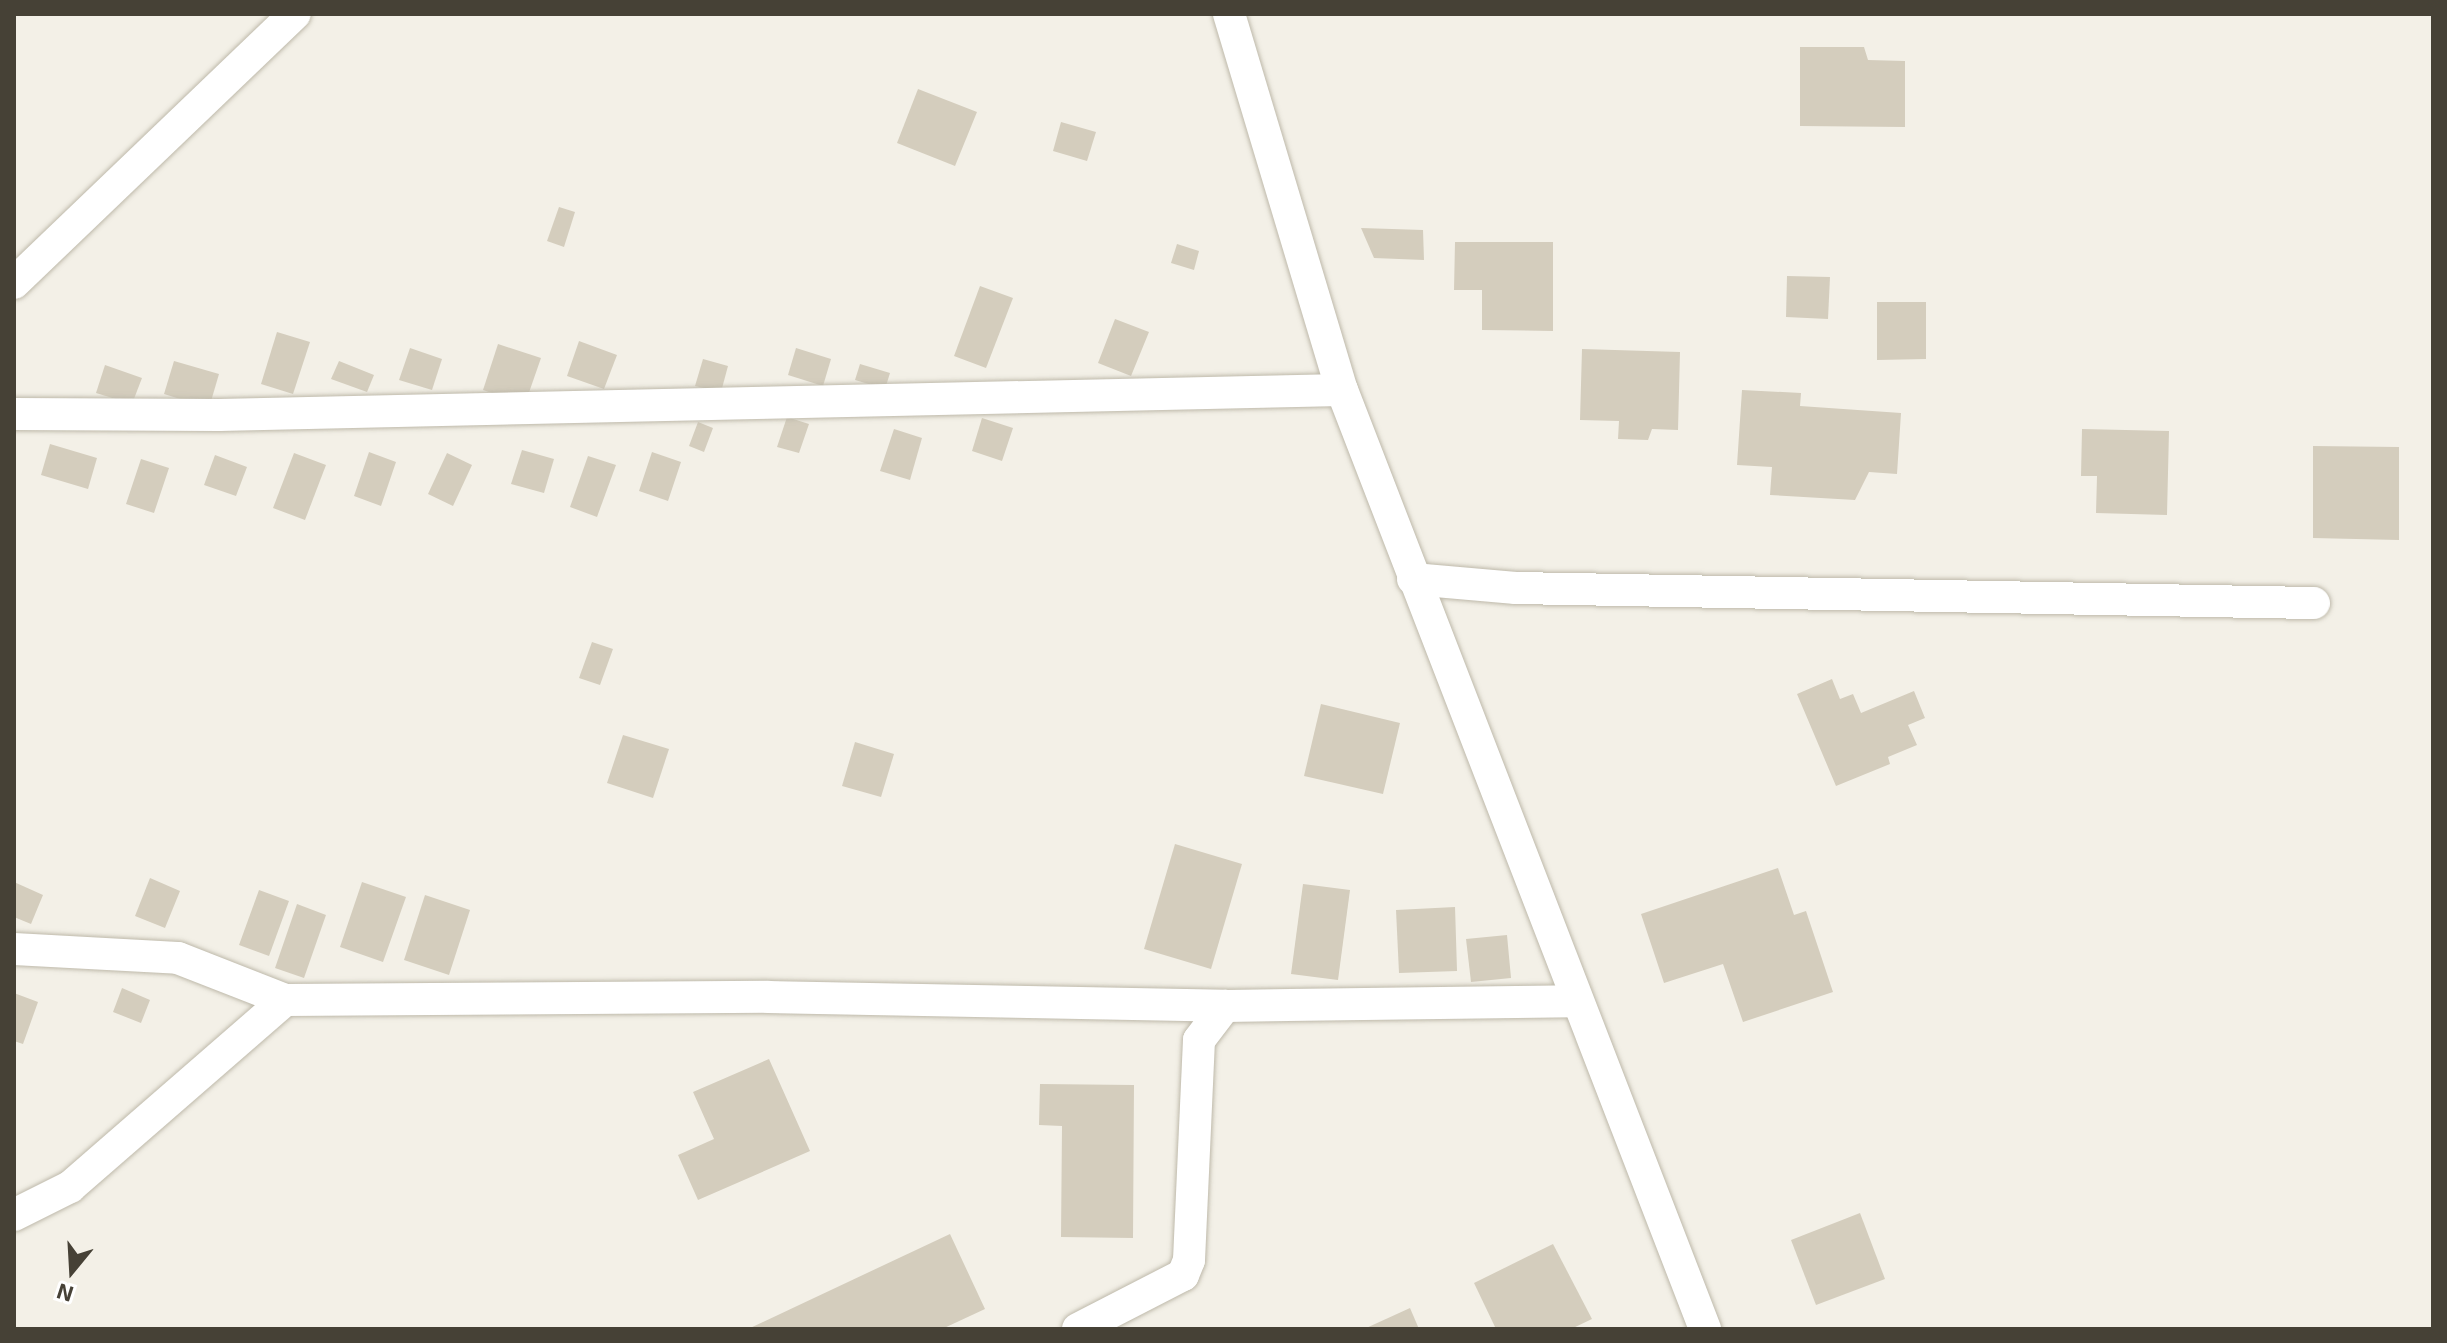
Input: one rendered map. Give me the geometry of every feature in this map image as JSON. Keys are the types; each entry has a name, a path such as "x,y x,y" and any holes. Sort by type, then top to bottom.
{"street":[{"path":"14,283 295,14"},
{"path":"1229,14 1342,390 1574,1001 1705,1329"},
{"path":"14,414 235,414 1342,390"},
{"path":"1413,579 1516,588 2314,603"},
{"path":"14,949 178,958 285,1000 768,997 1225,1006 1574,1001"},
{"path":"14,1215 70,1187 285,1000"},
{"path":"1078,1329 1183,1275 1189,1260 1199,1040 1225,1006"}],"building":[{"path":"1800,47 1864,47 1868,60 1905,61 1905,127 1800,126"},
{"path":"918,89 977,112 955,166 897,143"},
{"path":"1061,122 1096,132 1087,161 1053,151"},
{"path":"559,207 575,212 564,247 547,241"},
{"path":"1361,228 1423,230 1424,260 1374,258"},
{"path":"1455,242 1553,242 1553,331 1482,330 1482,290 1454,290"},
{"path":"1177,244 1199,251 1194,270 1171,263"},
{"path":"1787,276 1830,277 1828,319 1786,317"},
{"path":"980,286 1013,298 986,368 954,356"},
{"path":"1877,302 1926,302 1926,359 1877,360"},
{"path":"1115,319 1149,332 1131,376 1098,363"},
{"path":"277,332 310,342 293,394 261,384"},
{"path":"579,341 617,355 604,389 567,376"},
{"path":"498,344 541,358 525,404 483,390"},
{"path":"410,348 442,359 432,390 399,380"},
{"path":"796,348 831,359 823,386 788,375"},
{"path":"1582,349 1680,352 1678,430 1652,429 1648,440 1618,439 1619,421 1580,420"},
{"path":"703,359 728,366 721,392 695,386"},
{"path":"174,361 219,374 209,408 164,394"},
{"path":"339,361 374,375 367,392 331,379"},
{"path":"860,364 890,373 885,389 855,380"},
{"path":"105,365 142,378 132,404 96,393"},
{"path":"1742,390 1801,393 1800,406 1901,413 1897,474 1869,472 1855,500 1770,495 1772,467 1737,465"},
{"path":"787,417 809,424 799,453 777,447"},
{"path":"982,418 1013,428 1002,461 972,451"},
{"path":"698,422 713,428 704,452 689,446"},
{"path":"894,429 922,438 910,480 880,471"},
{"path":"2082,429 2169,431 2167,515 2096,513 2097,476 2081,476"},
{"path":"50,444 97,458 88,489 41,475"},
{"path":"2313,446 2399,447 2399,540 2313,538"},
{"path":"522,450 554,459 544,493 511,484"},
{"path":"369,452 396,462 381,506 354,496"},
{"path":"652,452 681,462 668,501 639,491"},
{"path":"294,453 326,465 305,520 273,508"},
{"path":"447,453 472,465 453,506 428,494"},
{"path":"215,455 247,467 236,496 204,485"},
{"path":"588,456 616,465 597,517 570,507"},
{"path":"141,459 169,468 154,513 126,504"},
{"path":"592,642 613,649 600,685 579,678"},
{"path":"1832,679 1840,699 1853,694 1861,713 1914,691 1925,718 1908,725 1917,745 1888,757 1890,764 1836,786 1797,694"},
{"path":"1321,704 1400,723 1383,794 1304,776"},
{"path":"623,735 669,749 653,798 607,783"},
{"path":"855,742 894,754 881,797 842,786"},
{"path":"1175,844 1242,864 1211,969 1144,949"},
{"path":"1778,868 1794,915 1806,911 1833,992 1743,1022 1723,964 1664,983 1641,914"},
{"path":"150,878 180,891 165,928 135,916"},
{"path":"14,882 43,895 31,924 14,917"},
{"path":"362,882 406,897 383,962 340,947"},
{"path":"1303,884 1350,890 1338,980 1291,974"},
{"path":"259,890 289,901 269,956 239,945"},
{"path":"425,895 470,910 449,975 404,960"},
{"path":"297,904 326,915 304,978 275,968"},
{"path":"1455,907 1457,971 1399,973 1396,910"},
{"path":"1507,935 1511,978 1471,982 1466,939"},
{"path":"122,988 150,1000 141,1023 113,1012"},
{"path":"14,993 38,1002 23,1044 14,1041"},
{"path":"769,1059 810,1151 698,1200 678,1155 714,1139 693,1092"},
{"path":"1040,1084 1134,1085 1133,1238 1061,1237 1062,1126 1039,1125"},
{"path":"1860,1213 1885,1279 1816,1305 1791,1240"},
{"path":"950,1234 985,1309 942,1329 748,1329"},
{"path":"1553,1244 1592,1319 1571,1329 1496,1329 1474,1283"},
{"path":"1410,1308 1419,1329 1364,1329"}]}
